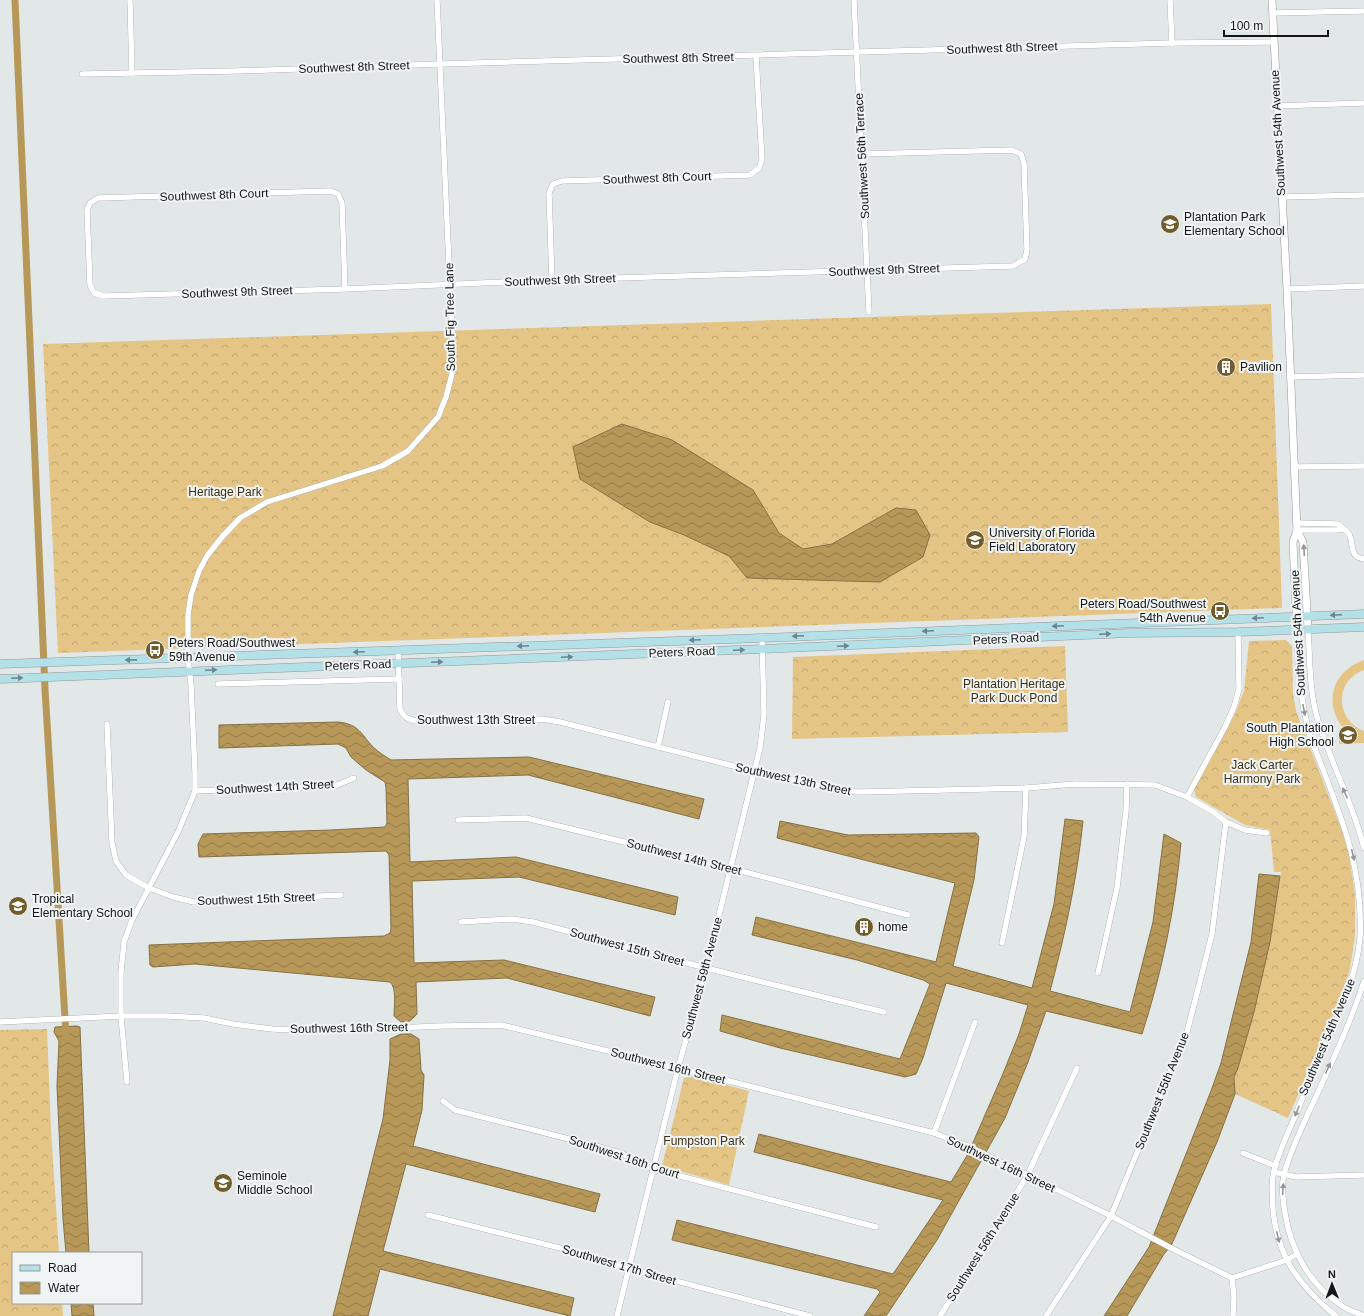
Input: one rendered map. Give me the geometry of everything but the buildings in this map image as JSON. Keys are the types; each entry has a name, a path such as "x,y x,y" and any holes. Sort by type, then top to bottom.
{"main road":[{"name":"Peters Road","path":"0,664 762,638 1364,614"},
{"name":"Peters Road","path":"0,679 1130,633 1238,632 1364,627"}],"street":[{"path":"130,0 132,73"},
{"name":"South Fig Tree Lane","path":"195,791 192,693 188,658 188,615 191,595 199,571 208,556 222,537 240,518 267,502 382,466 408,452 438,417 446,397 452,374 453,354 437,0"},
{"name":"Southwest 56th Terrace","path":"854,0 869,312"},
{"path":"1170,0 1172,43"},
{"name":"Southwest 54th Avenue","path":"1272,0 1287,289 1297,527 1293,542 1300,686 1305,719 1350,839 1359,887 1361,920 1360,940 1354,975 1346,999 1286,1135 1274,1172 1272,1194 1274,1222 1280,1244 1287,1260 1301,1283 1318,1301 1337,1316"},
{"path":"1273,13 1364,11"},
{"name":"Southwest 8th Street","path":"82,74 236,71 1172,43 1274,42"},
{"name":"Southwest 8th Court","path":"552,280 549,193 553,184 562,181 750,174 760,168 762,160 756,56"},
{"path":"1277,106 1364,103"},
{"name":"Southwest 9th Street","path":"94,293 104,296 344,289 552,280 1013,266 1025,259 1027,250 1024,162 1021,154 1012,150 862,154"},
{"name":"Southwest 8th Court","path":"94,293 90,285 87,210 90,203 98,198 330,191 338,194 342,203 344,289"},
{"path":"1282,197 1364,195"},
{"path":"1287,289 1364,286"},
{"path":"1290,377 1364,375"},
{"path":"1294,467 1364,466"},
{"path":"1297,527 1337,530 1343,529 1350,536 1353,552 1360,558 1364,559"},
{"name":"Southwest 54th Avenue","path":"1297,527 1303,542 1311,684 1317,716 1332,761 1359,829 1364,848"},
{"path":"1187,797 1225,727 1234,707 1239,690 1238,632"},
{"name":"Southwest 59th Avenue","path":"617,1316 678,1068 706,968 753,771 760,748 764,714 762,638"},
{"name":"Southwest 13th Street","path":"398,651 400,709 404,716 408,719 416,721 542,719 841,791 859,792 1026,788 1075,784 1155,785 1187,797 1212,811 1226,822 1245,830 1268,833"},
{"name":"Peters Road","path":"218,684 399,679"},
{"path":"658,747 668,702"},
{"name":"Southwest 15th Street","path":"106,724 112,844 116,862 126,875 149,888 173,897 194,902 341,895"},
{"name":"Southwest 14th Street","path":"195,791 335,786 354,778"},
{"path":"1098,973 1117,888 1126,811 1127,784"},
{"path":"1002,943 1024,837 1026,788"},
{"path":"127,1082 121,1016 121,972 124,942 132,920 178,832 195,791"},
{"name":"Southwest 14th Street","path":"458,820 526,818 730,868 908,915"},
{"name":"Southwest 55th Avenue","path":"1046,1316 1111,1216 1185,1040 1212,934 1226,822"},
{"name":"Southwest 15th Street","path":"461,922 512,919 533,922 706,968 884,1012"},
{"name":"Southwest 54th Avenue","path":"1364,981 1346,1027 1297,1137 1284,1175 1283,1195 1286,1222 1292,1243 1310,1276 1342,1307 1364,1316"},
{"name":"Southwest 16th Street","path":"0,1022 121,1016 166,1016 204,1018 233,1024 294,1030 350,1030 501,1025 934,1133 968,1146 1111,1216 1232,1278"},
{"path":"934,1133 975,1022"},
{"name":"Southwest 56th Avenue","path":"940,1316 1027,1176 1077,1068"},
{"name":"Southwest 16th Court","path":"443,1101 455,1110 623,1154 638,1163 653,1169 876,1227"},
{"path":"1243,1153 1276,1166"},
{"path":"1274,1172 1296,1177 1364,1175"},
{"name":"Southwest 17th Street","path":"428,1215 588,1255 607,1263 810,1316"},
{"path":"1233,1316 1234,1297 1232,1278 1287,1260 1297,1254"},
{"path":"1337,1316 1342,1307"}],"green space":[{"name":"Heritage Park","path":"1271,304 1282,608 58,653 43,344"},
{"name":"Jack Carter Harmony Park","path":"1286,640 1292,646 1293,693 1296,711 1342,831 1349,855 1355,895 1355,935 1350,969 1339,1002 1288,1118 1235,1094 1234,1077 1254,1012 1270,942 1281,872 1274,872 1270,830 1245,825 1196,797 1194,788 1216,745 1234,716 1244,691 1249,641"},
{"name":"Plantation Heritage Park Duck Pond","path":"1065,646 1068,732 792,739 793,657"},
{"path":"1364,660 1364,670 1354,675 1347,682 1343,691 1342,700 1343,710 1348,718 1354,726 1364,731 1364,743 1339,744 1339,735 1349,734 1340,724 1335,714 1333,692 1343,673 1352,666"},
{"path":"47,1029 51,1130 59,1252 12,1252 12,1304 62,1304 63,1316 0,1316 0,1030"},
{"name":"Fumpston Park","path":"693,1076 749,1091 729,1185 662,1166 684,1078"}],"water":[{"path":"622,424 672,440 753,490 779,533 803,549 832,544 896,508 916,510 930,535 923,557 880,582 747,578 729,556 684,535 650,522 580,479 573,447"},
{"path":"338,722 355,727 375,749 391,760 529,757 704,799 699,819 528,775 408,779 410,862 516,857 678,897 675,915 519,877 412,881 414,963 504,960 655,997 650,1016 507,978 416,982 417,1014 410,1021 401,1022 394,1016 394,988 390,982 195,964 153,967 150,965 149,945 384,936 390,933 389,855 386,851 199,857 198,844 203,834 385,827 387,823 385,782 366,770 351,757 346,748 338,744 219,748 219,725"},
{"path":"1065,819 1083,821 1070,907 1050,991 1130,1012 1153,922 1164,834 1181,843 1167,940 1156,987 1142,1034 1046,1011 1028,1062 1005,1118 937,1240 886,1316 864,1316 880,1292 877,1289 672,1240 677,1220 893,1274 943,1200 754,1152 759,1134 951,1182 968,1154 1002,1076 1019,1034 1028,1005 946,983 923,1058 916,1074 905,1077 780,1048 720,1031 722,1015 900,1059 930,984 923,980 857,960 752,935 756,917 936,962 955,883 777,838 780,821 848,835 976,833 979,837 974,880 953,966 1032,988 1054,904"},
{"path":"1259,874 1280,876 1270,942 1254,1012 1234,1077 1235,1094 1217,1142 1171,1246 1164,1254 1127,1316 1104,1316 1149,1247 1221,1063 1251,942"},
{"path":"55,1027 80,1027 89,1252 66,1252 57,1086 59,1041 54,1032"},
{"path":"401,1034 411,1034 419,1039 421,1070 424,1075 422,1110 413,1146 600,1194 595,1212 406,1164 383,1251 574,1298 570,1316 380,1269 368,1316 333,1316 383,1119 390,1060 390,1039"},
{"path":"71,1304 93,1304 94,1316 72,1316"}],"waterway":[{"path":"15,0 45,689 66,1035"}],"place":[{"name":"Plantation Park Elementary School","path":"1170,224"},
{"name":"Pavilion","path":"1226,367"},
{"name":"University of Florida Field Laboratory","path":"975,540"},
{"name":"Peters Road/Southwest 54th Avenue","path":"1220,611"},
{"name":"Peters Road/Southwest 59th Avenue","path":"155,650"},
{"name":"South Plantation High School","path":"1348,735"},
{"name":"Tropical Elementary School","path":"18,906"},
{"name":"home","path":"864,927"},
{"name":"Seminole Middle School","path":"223,1183"}]}
